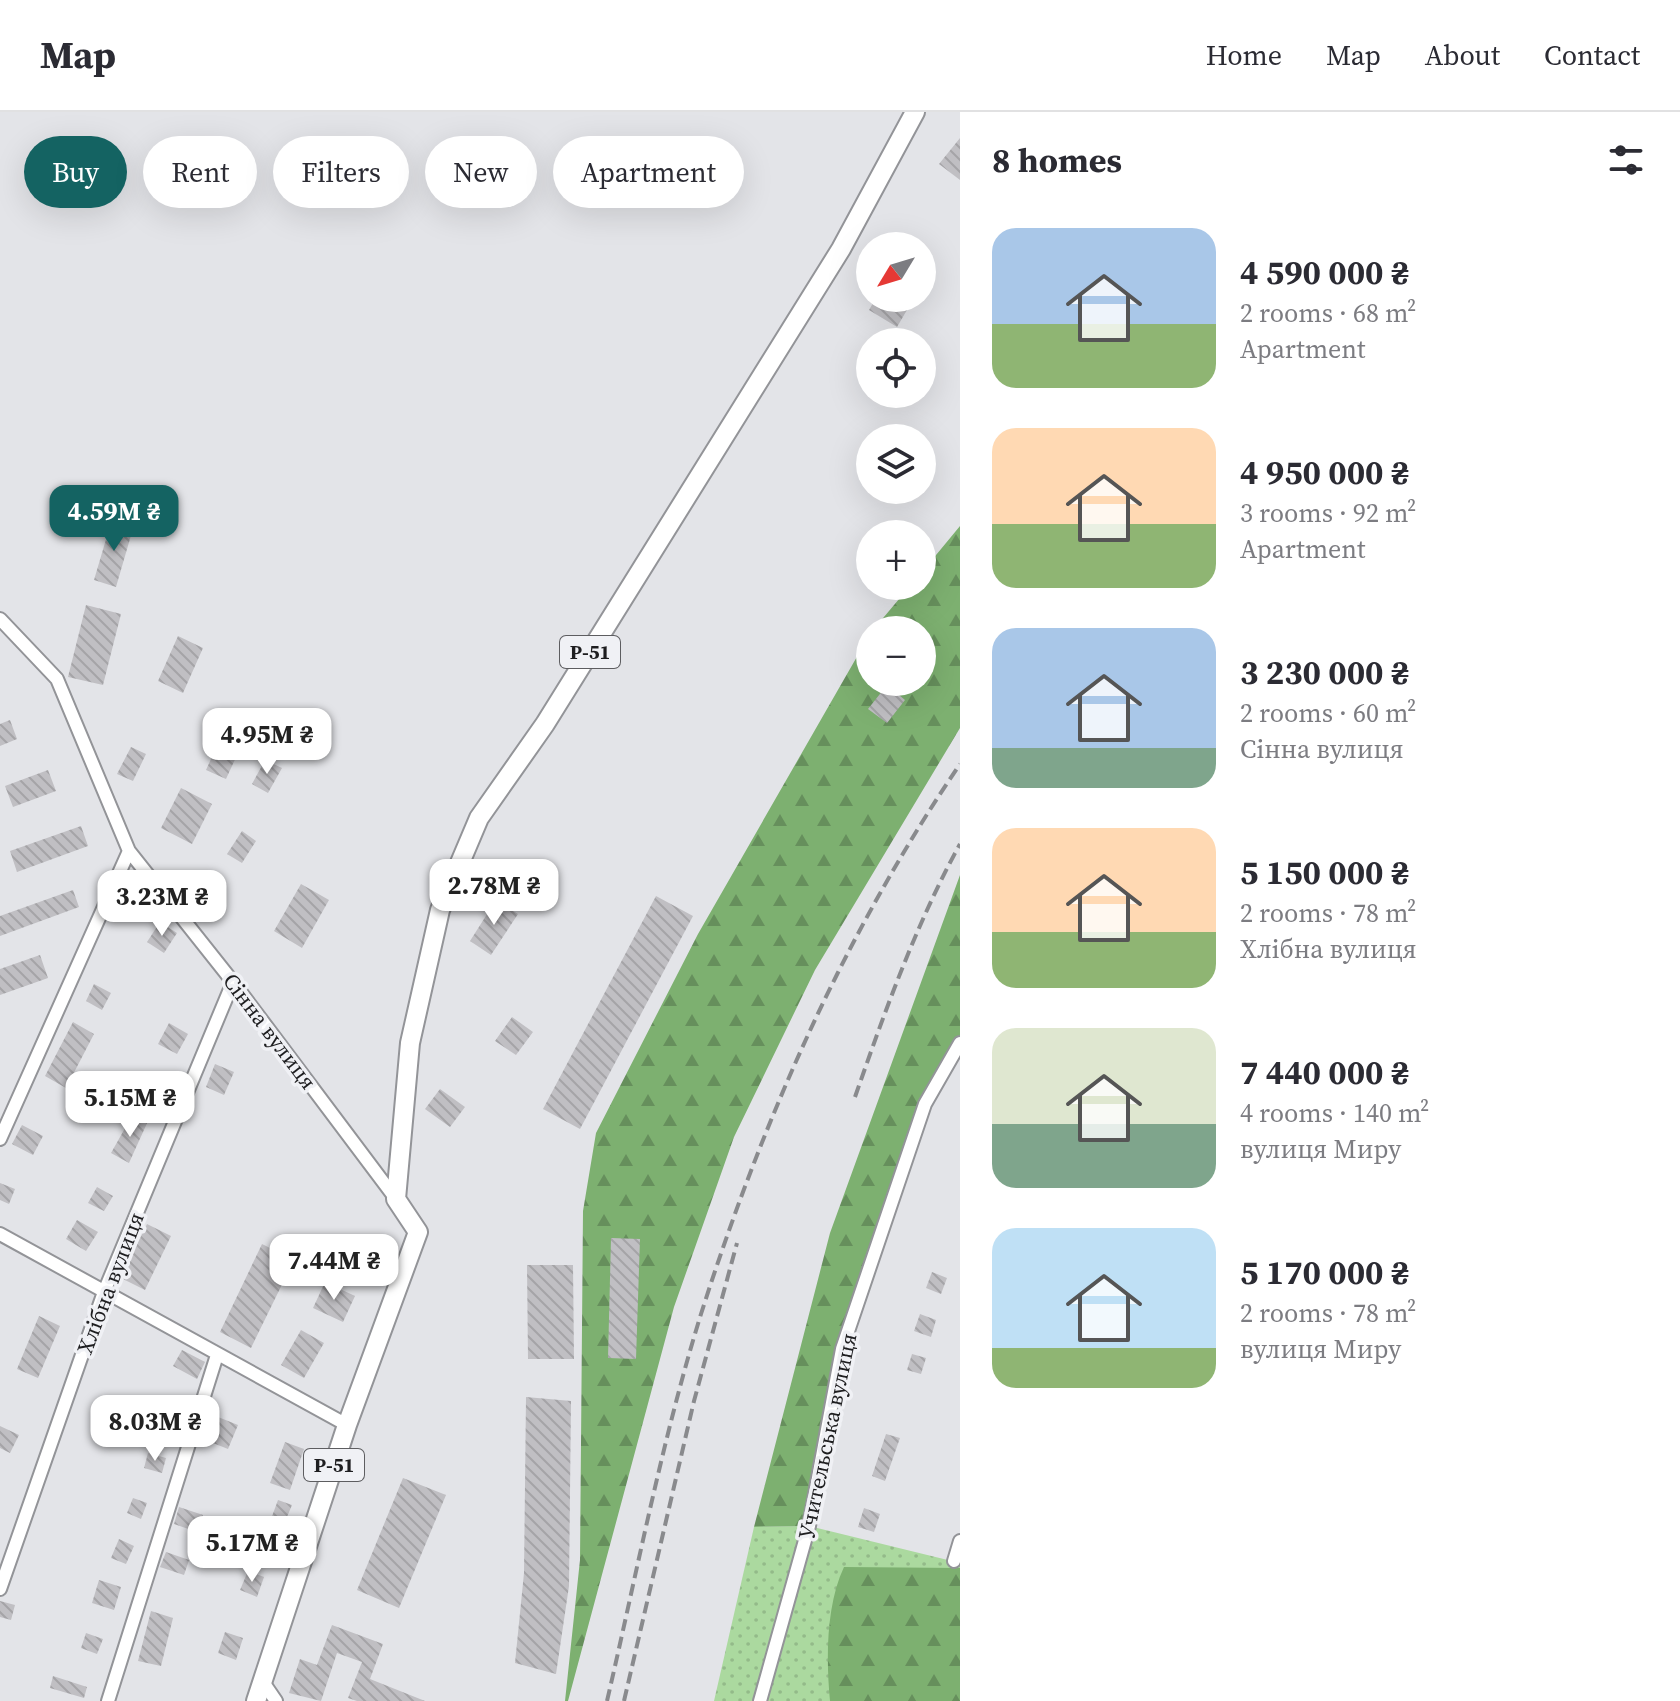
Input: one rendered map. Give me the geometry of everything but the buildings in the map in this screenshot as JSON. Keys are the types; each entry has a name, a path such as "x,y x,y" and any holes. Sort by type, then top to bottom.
{"main road":[{"name":"Р-51","path":"256,1701 347,1425 418,1232 396,1199 410,1043 440,910 479,818 545,724 833,262 915,112"}],"street":[{"name":"Сінна вулиця","path":"0,619 57,679 129,851 233,982 396,1199"},
{"path":"0,1139 129,851"},
{"name":"Хлібна вулиця","path":"0,1589 104,1292 233,982"},
{"name":"Учительська вулиця","path":"760,1701 809,1526 842,1349 925,1104 960,1043"},
{"path":"0,1234 347,1425"},
{"path":"108,1701 217,1355"},
{"path":"954,1561 960,1541"},
{"path":"263,1682 276,1701"}],"green space":[{"path":"960,526 960,728 815,970 734,1137 674,1307 568,1701 565,1701 580,1560 583,1211 596,1133 698,934 856,658 856,696 936,696 936,616 885,616 898,600 936,600 936,555"},
{"path":"960,875 960,1043 925,1104 842,1349 809,1526 754,1527 830,1233"},
{"path":"809,1526 960,1563 960,1701 714,1701 754,1527"},
{"path":"844,1567 960,1568 960,1701 830,1701 829,1632 834,1598"}],"railway":[{"path":"607,1701 687,1362 751,1170 811,1029 844,961 918,828 960,764"},
{"path":"855,1097 915,937 960,844"},
{"path":"624,1701 694,1401 737,1243"}]}
